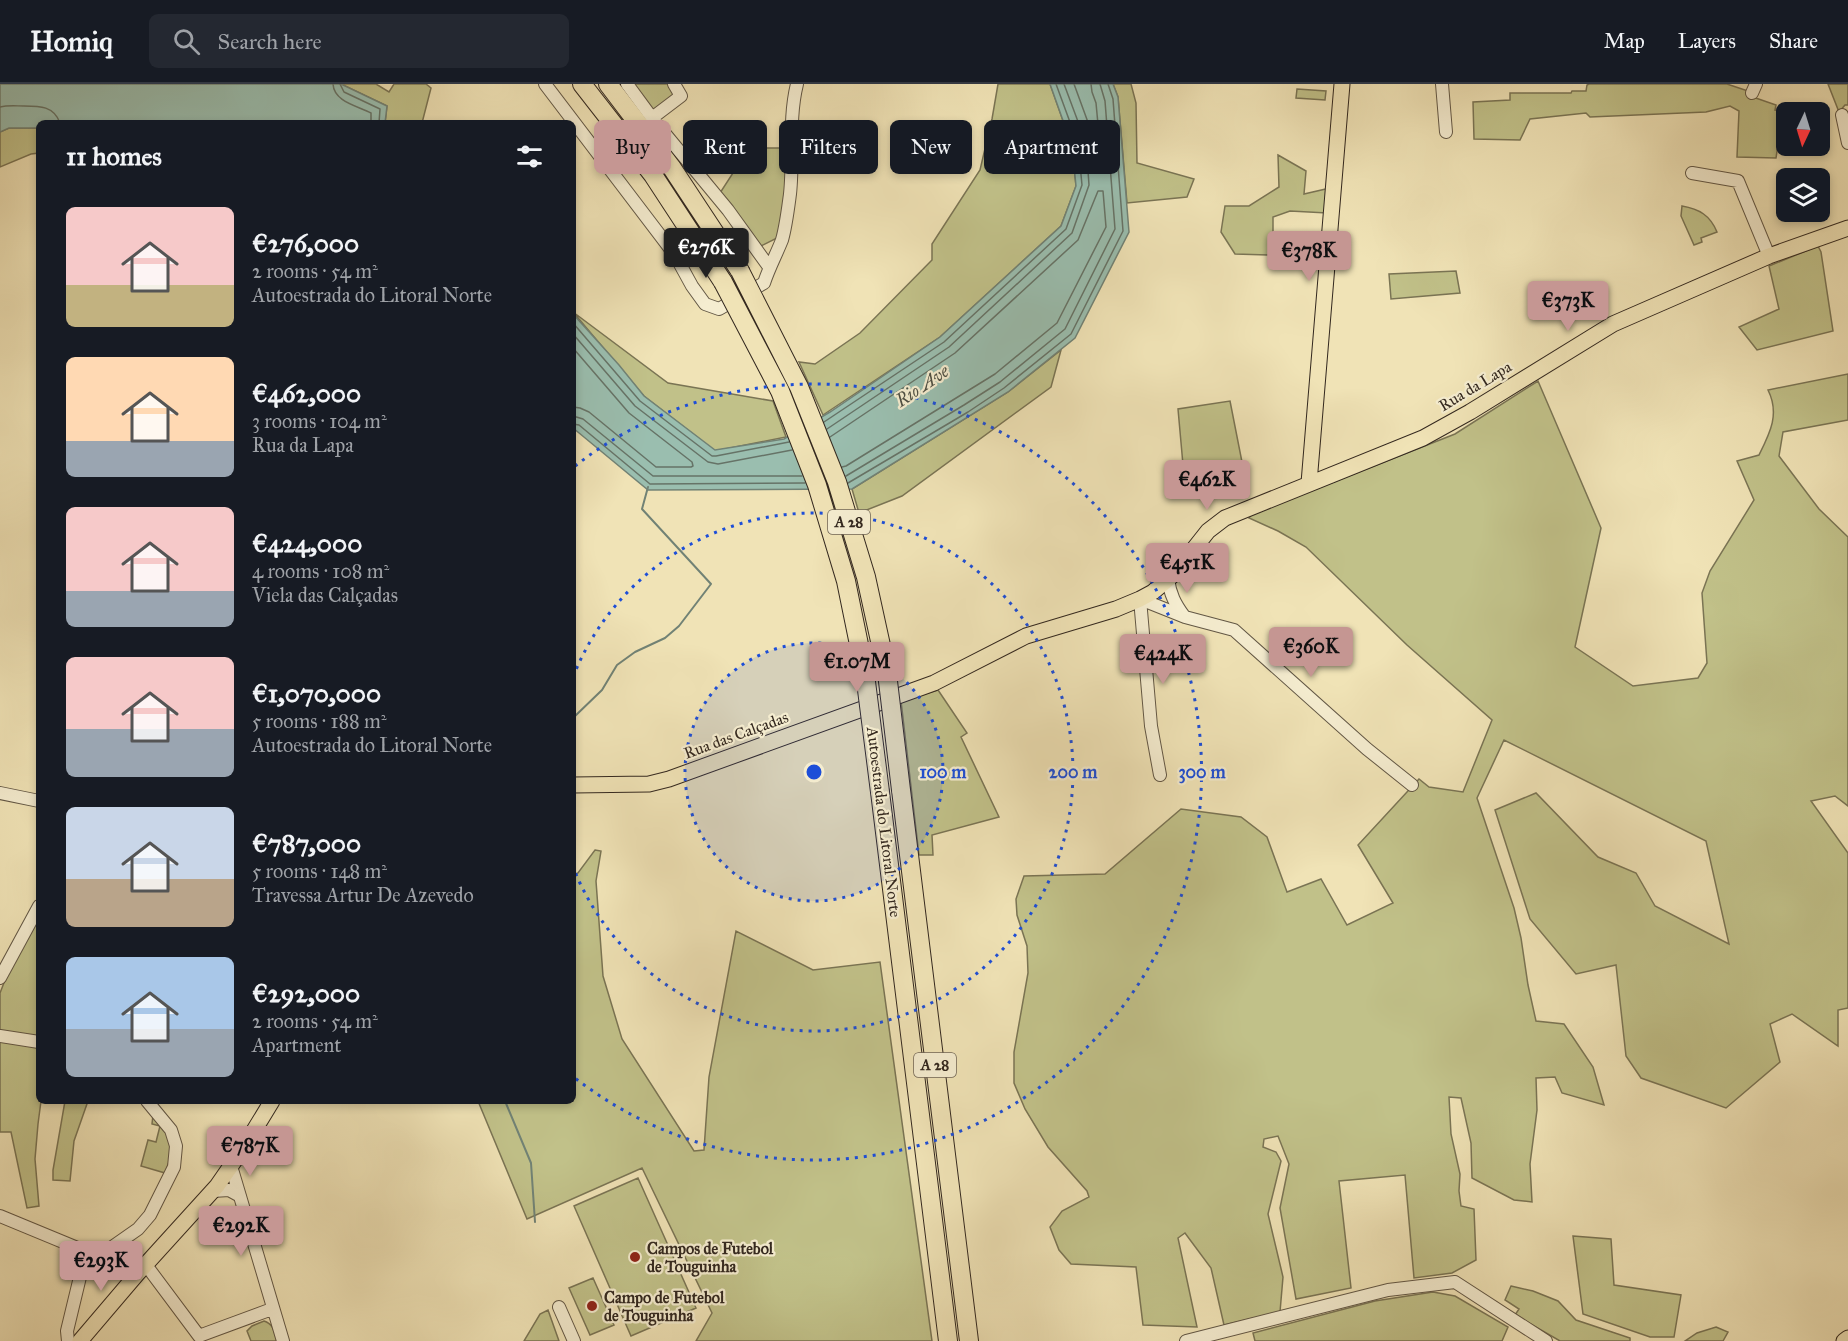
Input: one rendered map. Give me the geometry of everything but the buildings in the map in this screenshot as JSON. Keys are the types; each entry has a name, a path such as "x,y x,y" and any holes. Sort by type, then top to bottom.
{"highway":[{"name":"Autoestrada do Litoral Norte","path":"582,84 653,174 723,282 780,391 817,485 846,581 865,674 948,1341"},
{"name":"Autoestrada do Litoral Norte","path":"608,84 672,168 740,271 799,387 837,482 866,577 886,673 902,790 969,1341"}],"main road":[{"path":"1310,483 1342,84"},
{"name":"Rua da Lapa","path":"1140,599 1153,592 1174,574 1208,531 1225,518 1423,438 1470,412 1613,324 1769,256 1848,228"},
{"name":"Rua das Calçadas","path":"576,785 649,784 669,778 934,684 1026,636 1116,609 1140,599"},
{"path":"80,1341 213,1191 270,1104"},
{"path":"1844,1341 1848,1338"}],"street":[{"path":"544,84 572,120"},
{"path":"627,84 728,210 769,267"},
{"path":"652,118 681,96 674,84"},
{"path":"576,126 675,255 705,304 719,309 764,283 782,239 790,196 793,102 798,84"},
{"path":"1442,84 1446,132"},
{"path":"1842,115 1848,142"},
{"path":"1692,173 1738,181 1769,256"},
{"path":"1168,579 1169,592 1185,617"},
{"path":"1160,775 1151,726 1140,599 1185,617 1234,630 1367,748 1413,785"},
{"path":"0,793 36,800"},
{"path":"0,978 36,912"},
{"path":"0,1036 36,1042"},
{"path":"68,1341 67,1331 92,1254 138,1229 150,1215 174,1167 176,1146 171,1130 149,1104"},
{"path":"231,1166 283,1341"},
{"path":"213,1191 229,1190 240,1197"},
{"path":"0,1216 92,1254 142,1269 199,1336 272,1309"},
{"path":"1186,1341 1219,1337 1388,1290 1455,1282 1546,1341"},
{"path":"559,1307 574,1341"}],"green space":[{"path":"341,84 376,84 389,92 394,84 426,84 431,88 423,120 385,120 387,106"},
{"path":"630,84 672,84 675,92 672,100 650,111"},
{"path":"998,84 1050,84 1063,120 992,120"},
{"path":"1113,84 1131,84 1136,103 1137,163 1194,179 1187,197 1127,203 1118,97"},
{"path":"1727,84 1748,91 1747,95 1776,105 1776,158 1737,157 1739,111 1730,106 1706,112 1590,117 1586,113 1530,119 1520,140 1474,139 1473,102 1510,100 1510,93 1586,91 1587,85"},
{"path":"1828,84 1848,84 1848,105 1845,105 1839,112"},
{"path":"1297,89 1326,91 1325,100 1296,98"},
{"path":"9,128 36,128 36,153 0,167 0,132"},
{"path":"767,148 779,148 779,174 787,174 785,207 777,238 761,246 720,193 732,174 767,174"},
{"path":"984,153 984,174 1075,174 1076,186 1061,226 940,337 823,415 799,362 815,364 860,333 932,260 932,244 980,170"},
{"path":"1278,155 1306,171 1304,194 1330,188 1327,213 1290,211 1273,217 1273,246 1268,255 1235,254 1221,232 1225,206 1249,206 1279,187"},
{"path":"1682,206 1703,214 1711,221 1717,232 1701,238 1702,242 1694,245 1681,216"},
{"path":"1818,246 1821,252 1833,331 1757,350 1739,327 1779,309 1769,266"},
{"path":"1456,271 1460,293 1391,299 1389,274"},
{"path":"576,314 668,383 773,401 786,437 715,451 644,396"},
{"path":"1061,350 1051,387 902,496 859,513 852,489 1008,392"},
{"path":"1848,374 1848,420 1783,432 1779,456 1819,509 1848,537 1848,806 1835,796 1811,801 1848,853 1848,1008 1838,1010 1838,1046 1792,1014 1770,1024 1780,1062 1726,1108 1641,1078 1626,1056 1616,965 1576,974 1530,919 1495,810 1536,793 1598,857 1636,873 1655,906 1729,944 1706,841 1504,740 1477,798 1514,908 1536,1021 1564,1024 1593,1067 1604,1105 1562,1093 1555,1077 1536,1078 1537,1110 1530,1164 1532,1202 1514,1200 1472,1178 1471,1143 1461,1098 1449,1097 1451,1134 1460,1174 1461,1206 1474,1209 1476,1260 1452,1273 1414,1278 1405,1175 1339,1181 1351,1288 1296,1299 1280,1208 1289,1164 1278,1136 1264,1139 1263,1147 1276,1152 1281,1161 1268,1214 1283,1277 1280,1312 1224,1325 1211,1268 1185,1233 1178,1238 1197,1327 1143,1325 1136,1267 1071,1264 1059,1250 1050,1227 1062,1211 1089,1197 1087,1191 1048,1147 1025,1109 1014,1083 1014,1052 1028,973 1027,946 1017,915 1016,899 1024,876 1105,874 1181,809 1241,817 1267,837 1287,892 1321,879 1347,925 1393,903 1358,845 1419,779 1429,787 1463,792 1492,720 1407,645 1306,547 1249,518 1252,514 1455,434 1538,381 1601,528 1575,647 1633,686 1698,678 1707,663 1702,593 1710,571 1754,500 1737,461 1759,455 1767,439 1773,415 1772,399 1768,390"},
{"path":"1230,401 1242,462 1184,476 1178,409"},
{"path":"938,690 967,733 961,737 999,817 932,835 933,855 919,855 901,701"},
{"path":"595,850 601,851 596,881 603,976 622,1039 694,1151 704,1150 709,1077 736,931 813,970 880,962 932,1341 696,1341 712,1313 642,1168 527,1219 479,1104 576,1104 576,874"},
{"path":"36,920 36,1104 41,1104 35,1159 39,1206 27,1208 11,1132 0,1132 0,993"},
{"path":"64,1104 87,1104 74,1141 70,1181 53,1180"},
{"path":"153,1115 166,1130 172,1142 171,1155 165,1173 141,1166 148,1140 156,1142 160,1126 152,1124"},
{"name":"Campos de Futebol de Touguinha","path":"638,1178 696,1308 631,1336 574,1206"},
{"path":"1573,1236 1611,1239 1614,1285 1681,1295 1674,1337 1650,1337 1583,1314"},
{"name":"Campo de Futebol de Touguinha","path":"593,1278 614,1325 590,1335 569,1288"},
{"path":"1511,1286 1533,1291 1558,1301 1576,1320 1630,1338 1630,1341 1560,1341 1515,1315 1519,1309 1505,1300"},
{"path":"1433,1292 1455,1296 1508,1327 1502,1341 1255,1341 1253,1333 1375,1301"},
{"path":"548,1310 559,1341 524,1341 540,1314"},
{"path":"264,1321 272,1326 277,1341 251,1341 247,1331"},
{"path":"1716,1327 1728,1332 1723,1341 1685,1341 1697,1333"}],"water":[{"path":"0,84 341,84 387,106 385,120 36,120 36,128 9,128 0,132"},
{"path":"1050,84 1113,84 1118,97 1120,120 1063,120"},
{"name":"Rio Ave","path":"1120,122 1129,232 1075,338 1008,392 852,489 648,490 576,430 576,317 644,396 715,450 784,439 830,412 940,337 1061,226 1076,186 1075,174 1120,174"}],"waterway":[{"path":"576,715 602,690 617,665 635,652 665,638 679,626 711,584 642,509 648,487"},
{"path":"506,1104 531,1163 535,1222"}],"place":[{"name":"Campos de Futebol de Touguinha","path":"635,1257"},
{"name":"Campo de Futebol de Touguinha","path":"592,1306"}]}
